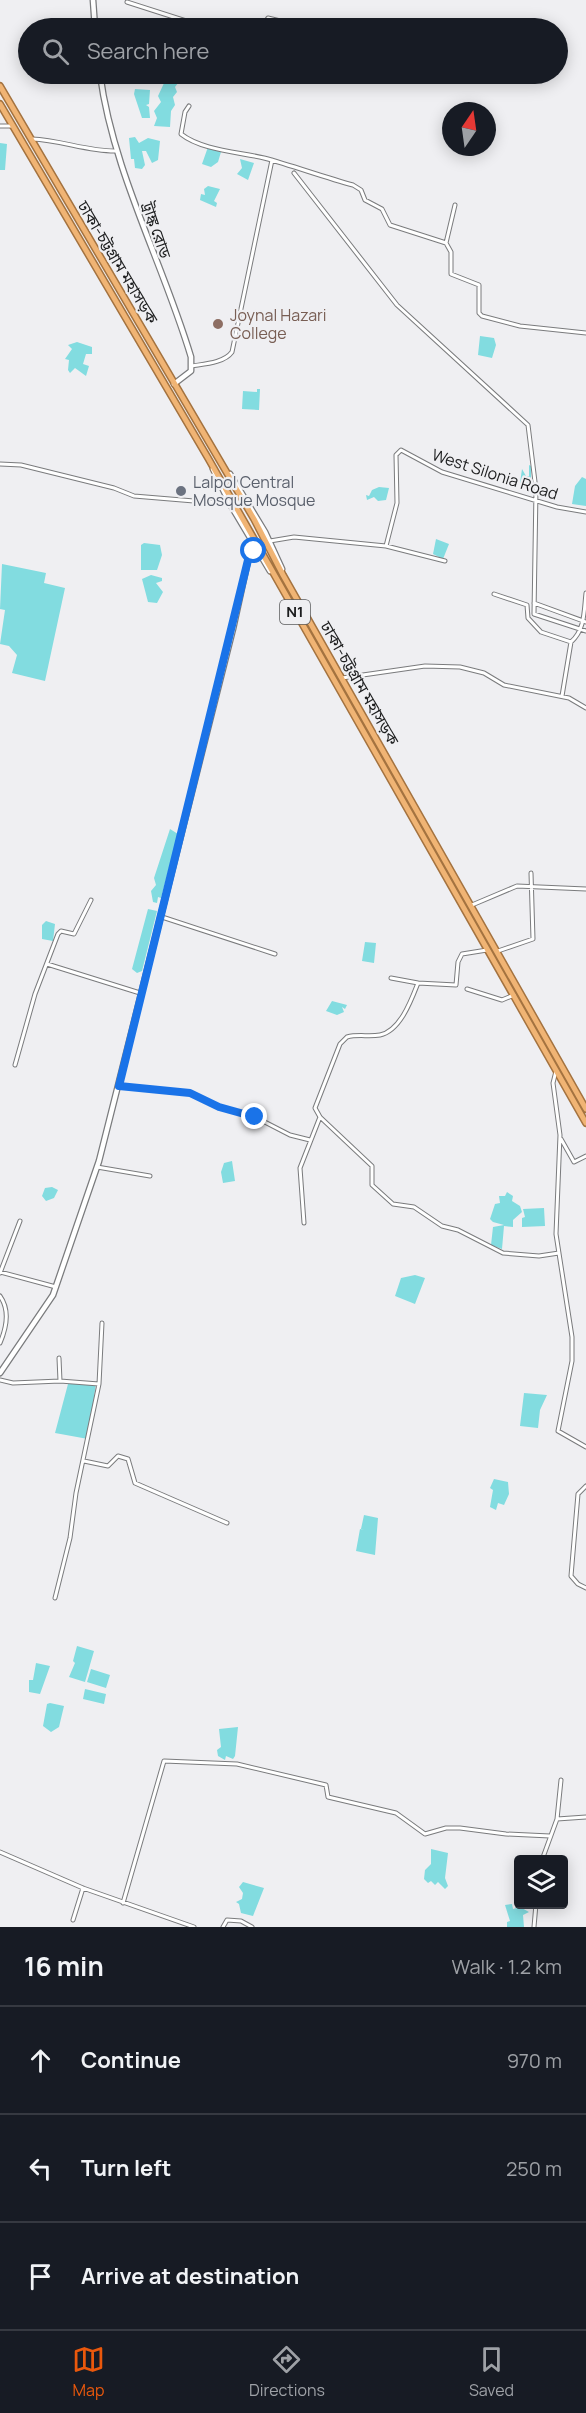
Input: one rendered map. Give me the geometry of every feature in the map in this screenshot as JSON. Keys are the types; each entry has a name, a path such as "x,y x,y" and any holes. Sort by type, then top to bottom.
{"highway":[{"name":"ঢাকা-চট্টগ্রাম মহাসড়ক","path":"0,86 254,519 284,577 586,1109"},
{"name":"ঢাকা-চট্টগ্রাম মহাসড়ক","path":"0,104 277,579 586,1123"},
{"path":"132,331 138,332 140,326"},
{"path":"139,344 141,337 148,340"},
{"path":"178,410 186,406"},
{"path":"413,821 419,821 421,816"},
{"path":"419,831 421,824 427,827"}],"main road":[{"path":"93,0 94,18"},
{"name":"ট্রাঙ্ক রোড","path":"102,84 118,151 187,344 192,366"},
{"path":"173,384 191,371 192,366"},
{"path":"220,464 242,491 270,541 284,577"},
{"path":"212,466 230,504 258,553 277,579"},
{"path":"0,1373 56,1287 97,1167 162,917 252,542"},
{"path":"249,556 254,551 258,553"}],"street":[{"path":"121,0 178,18"},
{"path":"189,106 185,112 181,134 187,139 230,152 272,160 353,185 361,190 365,200 382,209 390,225 446,243"},
{"path":"0,126 13,126"},
{"path":"30,139 56,141 104,151 118,151"},
{"path":"192,366 216,362 230,356 232,352 272,160"},
{"path":"294,173 397,305 528,425 535,474 534,614 586,631"},
{"path":"454,205 446,243 451,252 451,274 479,285 479,313 482,316 520,326 586,333"},
{"name":"West Silonia Road","path":"386,546 396,503 396,455 401,450 442,472 535,500 586,512"},
{"path":"0,464 21,465 114,488 134,496 230,504"},
{"path":"270,541 294,537 386,546 445,561"},
{"path":"562,696 571,642 581,630 584,621 586,593"},
{"path":"494,594 527,604 528,618 541,632 571,642"},
{"path":"534,603 584,621"},
{"path":"341,678 425,666 449,666 484,673 504,685 562,696 586,708"},
{"path":"498,951 533,939 531,873"},
{"path":"472,905 517,886 586,889"},
{"path":"15,1065 35,994 58,934 61,931 74,934 91,900"},
{"path":"162,917 275,954"},
{"path":"391,978 456,986 458,962 462,954 488,950"},
{"path":"47,964 141,993"},
{"path":"418,983 409,1006 393,1030 381,1035 350,1036 340,1044 315,1104 320,1117 372,1166 372,1185 393,1204 414,1207 442,1226 458,1230 502,1253 538,1256 559,1253"},
{"path":"467,989 502,1000 514,995"},
{"path":"557,1070 552,1083 560,1138 556,1234 572,1337 572,1361 558,1431 586,1447"},
{"path":"119,1086 190,1093 219,1107 255,1117 290,1135 310,1140"},
{"path":"304,1223 300,1168 320,1117"},
{"path":"560,1138 574,1162 586,1156"},
{"path":"97,1167 150,1176"},
{"path":"20,1221 0,1272 56,1287"},
{"path":"0,1296 5,1305 6,1317 0,1343"},
{"path":"55,1598 70,1538 76,1493 99,1383 102,1323"},
{"path":"59,1358 60,1381"},
{"path":"0,1380 13,1383 60,1381 99,1383"},
{"path":"84,1461 108,1466 118,1456 129,1459 135,1483 227,1523"},
{"path":"586,1486 578,1494 571,1576 578,1584 586,1588"},
{"path":"123,1903 164,1761 237,1764 326,1785 328,1797 396,1813 425,1834 446,1828 460,1828 506,1834 550,1836"},
{"path":"544,1855 557,1819 561,1780"},
{"path":"557,1819 586,1817"},
{"path":"0,1852 83,1888 194,1927"},
{"path":"73,1920 83,1888"},
{"path":"534,1927 536,1909"},
{"path":"223,1927 227,1920 232,1919 252,1927"}],"water":[{"path":"164,84 177,84 175,87 177,92 173,97 175,105 171,111 170,127 154,126 157,118 154,111 161,102 158,96"},
{"path":"135,89 150,90 149,104 146,105 149,107 150,118 142,118 134,94"},
{"path":"135,137 139,143 148,138 160,141 158,160 152,163 146,151 142,151 145,165 142,169 135,168 134,159 131,159 129,138"},
{"path":"0,143 7,144 5,170 0,170"},
{"path":"208,147 221,152 218,162 211,167 202,164"},
{"path":"240,159 254,163 248,180 237,174 242,168"},
{"path":"208,186 220,189 214,201 217,203 216,207 200,200 201,194 205,195 204,189"},
{"path":"480,336 494,338 496,345 492,358 478,355"},
{"path":"77,342 92,347 92,354 86,354 83,364 89,366 86,376 75,368 70,373 69,360 65,359 72,349 68,345"},
{"path":"257,389 260,389 259,410 242,409 243,391 257,392"},
{"path":"529,465 531,466 531,489 520,483 522,469 526,476 529,476"},
{"path":"582,477 586,479 586,506 572,504 575,486"},
{"path":"379,487 389,488 386,500 378,501 374,497 367,500 366,495 369,496 372,490"},
{"path":"436,539 449,544 443,559 433,554"},
{"path":"144,543 160,545 162,555 157,570 141,570 141,545"},
{"path":"2,564 46,573 44,583 65,588 45,681 12,673 17,655 9,646 0,644 5,610 0,609"},
{"path":"151,575 162,578 162,581 156,583 163,592 157,603 148,602 142,579"},
{"path":"170,829 178,834 161,898 158,897 157,903 153,902 151,891 156,885 154,878"},
{"path":"148,909 157,911 142,971 137,973 132,969"},
{"path":"46,921 55,924 53,941 42,939 42,925"},
{"path":"365,942 376,943 374,963 362,961"},
{"path":"332,1001 347,1005 345,1009 342,1007 344,1012 337,1015 326,1011"},
{"path":"232,1161 235,1181 223,1183 221,1172 224,1163"},
{"path":"52,1187 58,1190 54,1198 46,1201 42,1196 45,1188"},
{"path":"507,1192 513,1196 512,1201 520,1206 522,1212 513,1220 513,1227 504,1226 502,1249 491,1245 493,1227 504,1225 490,1219 495,1204 500,1203 499,1196 505,1196"},
{"path":"544,1208 545,1226 522,1227 522,1218 525,1217 523,1209"},
{"path":"415,1275 425,1278 415,1304 395,1296 401,1278"},
{"path":"96,1383 88,1439 55,1433 68,1384"},
{"path":"524,1393 547,1395 540,1410 538,1428 520,1426"},
{"path":"494,1479 508,1482 509,1494 504,1505 498,1503 496,1510 490,1507 493,1490 490,1488"},
{"path":"364,1515 378,1518 375,1555 356,1551 360,1529 364,1530 361,1529"},
{"path":"77,1646 94,1651 85,1682 69,1677 75,1663 73,1661"},
{"path":"36,1663 50,1666 40,1694 29,1692 29,1680 33,1680"},
{"path":"91,1669 110,1675 106,1688 87,1682"},
{"path":"85,1689 106,1694 104,1704 83,1699"},
{"path":"47,1704 64,1706 59,1727 51,1732 43,1726"},
{"path":"238,1727 235,1756 233,1759 226,1756 225,1760 218,1756 217,1750 221,1747 219,1729"},
{"path":"431,1849 448,1853 445,1878 448,1886 445,1889 438,1882 435,1885 424,1879 425,1870 431,1864"},
{"path":"243,1882 264,1888 253,1916 241,1913 239,1904 236,1902 242,1899 243,1893 239,1887"},
{"path":"512,1904 513,1909 524,1909 529,1912 523,1915 524,1927 507,1927 507,1922 510,1921 505,1905"}],"place":[{"name":"Joynal Hazari College","path":"218,324"},
{"name":"Lalpol Central Mosque Mosque","path":"181,491"}],"route":[{"path":"254,551 249,556 233,629 119,1086 190,1093 219,1107 255,1117"}]}
